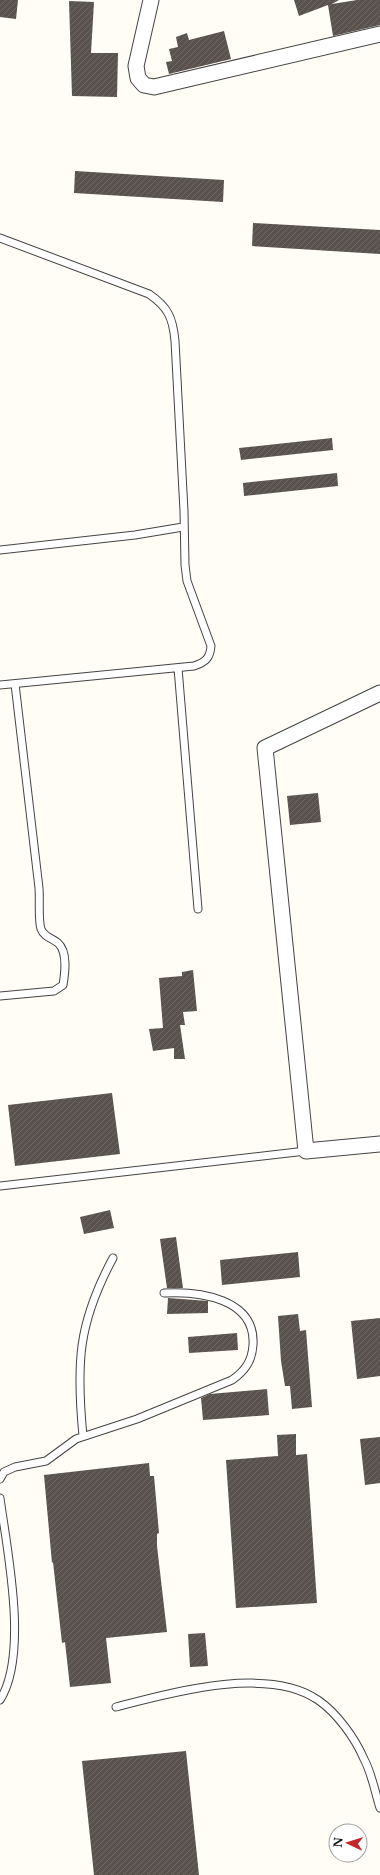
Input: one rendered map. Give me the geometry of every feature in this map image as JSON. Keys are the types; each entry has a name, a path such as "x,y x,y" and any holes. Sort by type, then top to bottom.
{"street":[{"path":"151,0 136,66 138,78 144,85 154,87 380,34"},
{"path":"380,693 265,748 306,1152 380,1144"}],"lane":[{"path":"0,238 149,294 160,302 169,312 174,326 184,503 183,527 187,581 211,646 210,656 204,663 194,666 0,685"},
{"path":"0,550 135,535 183,527"},
{"path":"178,668 198,909"},
{"path":"0,996 54,991 63,985 64,976 64,954 59,944 47,936 42,930 40,921 39,888 15,684"},
{"path":"0,1186 306,1152"},
{"path":"84,1436 80,1400 79,1370 82,1341 89,1312 99,1284 113,1258"},
{"path":"0,1479 4,1472 15,1467 46,1461 69,1443 84,1436 137,1419 232,1380 242,1373 249,1363 253,1339 245,1316 236,1307 205,1295 184,1292 164,1293"},
{"path":"0,1498 11,1584 14,1641 12,1669 0,1700"},
{"path":"116,1707 167,1694 241,1683 272,1684 298,1690 318,1700 336,1717 351,1736 365,1759 380,1808"}],"building":[{"path":"0,0 18,0 16,19 0,17"},
{"path":"294,0 339,0 332,4 357,0 380,0 380,25 333,36 328,5 299,16"},
{"path":"69,1 94,2 91,53 118,53 117,97 72,96"},
{"path":"224,31 231,59 169,74 166,62 172,61 169,49 178,47 176,37 187,33 189,40"},
{"path":"75,171 224,180 223,202 74,193"},
{"path":"253,223 380,230 380,254 252,246"},
{"path":"332,438 333,450 241,460 239,448"},
{"path":"337,473 338,486 244,496 243,483"},
{"path":"318,793 321,822 290,825 287,796"},
{"path":"193,970 197,1011 183,1012 185,1025 180,1025 185,1059 174,1059 174,1048 153,1051 149,1029 163,1028 159,978 182,976 182,972"},
{"path":"112,1093 120,1154 15,1166 8,1105"},
{"path":"110,1210 114,1228 84,1234 80,1217"},
{"path":"176,1237 183,1288 167,1288 160,1239"},
{"path":"298,1252 300,1277 222,1285 220,1260"},
{"path":"168,1298 208,1301 208,1313 167,1314"},
{"path":"298,1314 300,1331 306,1330 312,1407 292,1409 290,1386 285,1386 281,1361 278,1316"},
{"path":"380,1318 380,1376 357,1379 351,1321"},
{"path":"237,1333 238,1350 189,1353 188,1337"},
{"path":"267,1389 269,1415 203,1420 201,1398 210,1394"},
{"path":"296,1434 296,1455 307,1454 317,1603 236,1608 226,1460 278,1456 277,1435"},
{"path":"380,1437 380,1483 365,1485 360,1439"},
{"path":"149,1463 150,1476 154,1476 159,1533 157,1534 157,1546 167,1632 106,1638 111,1683 70,1687 65,1642 62,1643 53,1562 52,1563 44,1475"},
{"path":"205,1633 208,1666 190,1667 188,1634"},
{"path":"186,1751 199,1875 94,1875 82,1761"}]}
